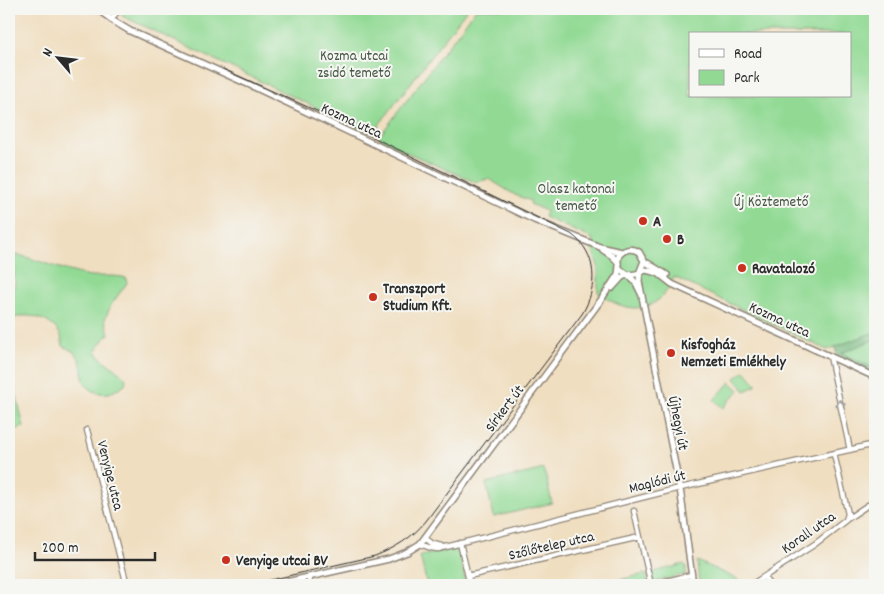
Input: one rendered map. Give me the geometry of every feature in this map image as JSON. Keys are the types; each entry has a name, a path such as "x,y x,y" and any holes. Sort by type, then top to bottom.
{"street":[{"name":"Kozma utca","path":"97,9 130,31 534,220 600,247 622,252 630,249 636,250 642,254 644,261 664,273 675,284"},
{"path":"111,20 119,9"},
{"name":"Kozma utca","path":"600,247 618,265 622,272 628,275"},
{"path":"618,265 622,252"},
{"path":"628,275 636,274 640,271 644,261"},
{"name":"Sírkert út","path":"605,296 618,274 618,265"},
{"name":"Kozma utca","path":"640,271 654,271 675,284 875,377"},
{"name":"Újhegyi út","path":"640,271 639,279 642,296 680,488 693,585"},
{"name":"Sírkert út","path":"425,538 482,458 605,296 620,280 628,275"},
{"name":"Újhegyi út","path":"628,275 635,282 642,296"},
{"path":"830,356 850,450"},
{"name":"Venyige utca","path":"87,430 127,585"},
{"name":"Maglódi út","path":"420,544 434,549 680,488 875,444"},
{"name":"Korall utca","path":"751,585 835,530 847,519 848,514 834,454"},
{"path":"847,519 868,506"},
{"path":"634,511 651,585 691,575"},
{"path":"274,585 389,559 407,552 420,544 425,538 436,545 446,546"},
{"name":"Szőlőtelep utca","path":"468,576 640,538"},
{"path":"460,543 470,585"},
{"path":"765,576 769,585"},
{"path":"308,577 311,585"}],"green space":[{"name":"Kozma utcai zsidó temető","path":"121,9 467,9 372,134 122,16 119,12"},
{"name":"Új Köztemető","path":"476,9 875,9 875,332 827,350 674,277 668,289 651,304 631,308 620,305 598,292 598,266 592,249 593,239 544,217 546,211 530,204 531,201 515,195 489,179 475,182 406,152 379,137"},
{"path":"19,255 84,275 126,278 127,283 111,305 105,319 109,334 96,351 102,359 126,379 125,384 115,391 108,393 96,392 90,389 84,380 79,359 75,353 63,346 60,334 50,324 36,317 28,316 21,316 9,323 9,291 14,288 15,284 13,260 14,256"},
{"path":"875,332 875,339 841,353 875,369 875,374 837,356 835,347"},
{"path":"875,339 875,369 841,353"},
{"path":"745,371 757,385 745,391 735,378"},
{"path":"9,376 13,381 24,427 9,431"},
{"path":"730,382 739,390 723,408 714,400"},
{"path":"544,469 552,503 494,517 486,483"},
{"path":"458,548 466,585 427,585 420,556"},
{"path":"697,561 746,583 742,585 699,585"},
{"path":"684,564 686,566 686,574 655,582 652,580 650,573"},
{"path":"644,574 648,581 646,584 598,585"}],"tram line":[{"path":"223,69 348,125 571,234 586,251 593,271 591,293 582,314 415,533 396,546 375,556 248,585"}],"place":[{"name":"A","path":"643,221"},
{"name":"B","path":"667,239"},
{"name":"Ravatalozó","path":"742,268"},
{"name":"Transzport Studium Kft.","path":"373,297"},
{"name":"Kisfogház Nemzeti Emlékhely","path":"671,353"},
{"name":"Venyige utcai BV","path":"226,560"}],"park label":[{"name":"Olasz katonai temető","path":"576,196"}]}
